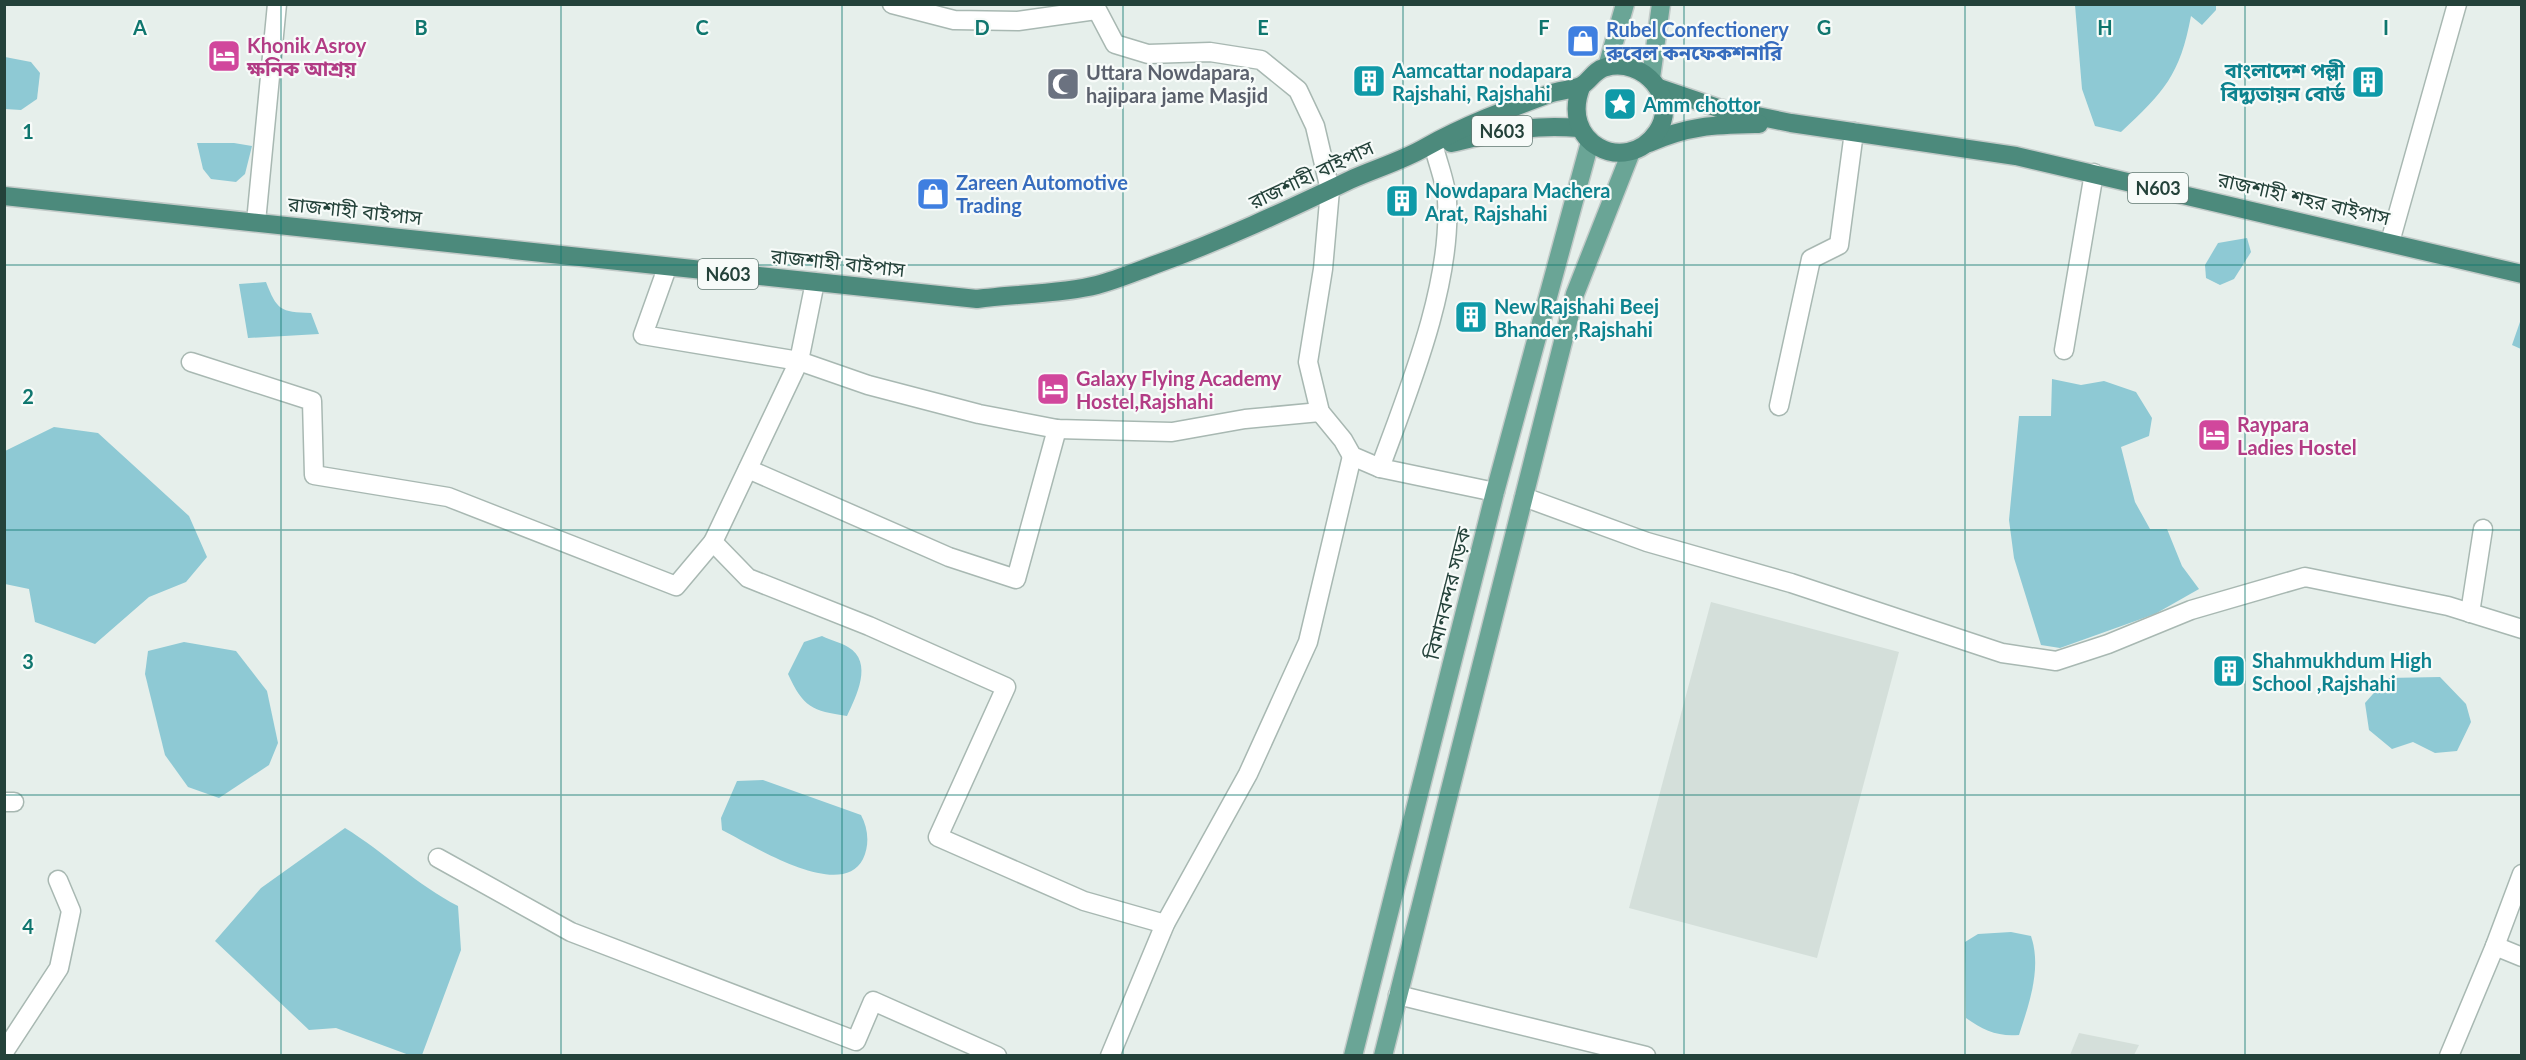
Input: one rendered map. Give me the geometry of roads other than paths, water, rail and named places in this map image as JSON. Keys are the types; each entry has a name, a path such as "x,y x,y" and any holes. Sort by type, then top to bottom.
{"highway":[{"name":"N603","path":"1430,147 1483,120 1552,93 1582,85 1593,74 1607,66 1631,66 1655,83 1718,108 1791,123"},
{"path":"1639,148 1658,130 1664,114 1664,100 1655,83"},
{"path":"1582,85 1576,99 1575,114 1584,135"},
{"name":"N603","path":"1430,147 1516,127 1544,125 1584,135 1609,152 1639,148 1679,130 1791,123"},
{"name":"রাজশাহী শহর বাইপাস","path":"1791,123 2016,156 2522,274"},
{"name":"রাজশাহী বাইপাস","path":"4,196 667,268 977,298 1096,285 1215,243 1430,147"}],"main road":[{"path":"1607,66 1625,4"},
{"path":"1655,83 1660,4"},
{"name":"বিমানবন্দর সড়ক","path":"1353,1056 1584,135"},
{"path":"1383,1056 1575,294 1639,148"}],"street":[{"path":"256,222 277,4"},
{"path":"892,4 954,20 1018,21 1095,7 1115,44 1148,54 1210,52 1261,60 1298,90 1315,126 1330,190 1323,268 1308,362 1320,412 1343,440 1352,456 1380,468 1496,492"},
{"path":"2390,242 2457,4"},
{"path":"1779,406 1811,259 1839,245 1854,132"},
{"path":"1380,468 1418,363 1447,248 1447,198 1430,147"},
{"path":"2064,350 2094,173"},
{"path":"667,268 643,335 799,361 868,385 979,414 1057,429 1172,432 1245,419 1320,412"},
{"path":"191,362 312,401 314,475 448,497 676,586 713,542 799,361 815,282"},
{"path":"748,469 949,557 1016,579 1057,429"},
{"path":"1110,1056 1164,924 1248,774 1308,642 1352,456"},
{"path":"1524,497 1647,542 1791,583 2002,653 2056,661 2108,645 2191,610 2305,577 2470,613 2522,629"},
{"path":"2470,613 2483,529"},
{"path":"713,542 748,578 869,626 1006,687 938,837 1084,901 1164,924"},
{"path":"438,858 571,932 856,1041 873,1001 997,1056"},
{"path":"2449,1056 2522,874"},
{"path":"4,1052 59,968 71,910 58,880"},
{"path":"2495,946 2522,957"},
{"path":"1398,995 1646,1056"}],"water":[{"path":"2075,4 2216,5 2216,10 2202,25 2191,16 2181,53 2168,81 2149,105 2121,132 2095,126 2082,89"},
{"path":"5,57 31,62 40,73 37,99 21,110 5,109"},
{"path":"197,143 234,143 252,146 245,174 236,182 211,179 203,169"},
{"path":"2247,238 2251,252 2234,279 2220,285 2206,278 2205,265 2218,243"},
{"path":"266,282 273,299 281,308 292,312 311,313 319,334 248,338 239,284"},
{"path":"2521,319 2521,349 2512,345"},
{"path":"2052,379 2081,385 2104,381 2136,392 2152,418 2149,436 2121,447 2135,502 2150,529 2167,529 2182,566 2199,589 2155,614 2060,648 2041,645 2014,558 2009,520 2019,416 2051,416"},
{"path":"54,427 98,433 189,516 207,557 186,582 149,597 95,644 35,622 29,589 5,584 5,451"},
{"path":"822,636 848,647 856,653 860,661 861,680 847,716 825,712 810,706 799,694 788,674 804,642"},
{"path":"184,642 236,651 267,691 278,743 269,765 219,798 188,787 165,755 145,674 148,651"},
{"path":"2440,677 2466,704 2471,722 2457,751 2435,753 2413,742 2392,749 2369,730 2365,703 2387,678"},
{"path":"763,780 861,815 867,836 867,848 863,859 852,871 836,875 817,873 774,857 722,830 721,818 737,781"},
{"path":"345,828 443,898 458,906 461,950 422,1055 409,1055 336,1028 309,1030 215,941 261,888"},
{"path":"2011,932 2031,936 2034,948 2033,986 2019,1035 1991,1032 1966,1018 1965,942 1978,934"}],"place":[{"name":"Rubel Confectionery রুবেল কনফেকশনারি","path":"1583,41"},
{"name":"Khonik Asroy ক্ষনিক আশ্রয়","path":"224,56"},
{"name":"Aamcattar nodapara Rajshahi, Rajshahi","path":"1369,81"},
{"name":"বাংলাদেশ পল্লী বিদ্যুতায়ন বোর্ড","path":"2368,82"},
{"name":"Uttara Nowdapara, hajipara jame Masjid","path":"1063,84"},
{"name":"Amm chottor","path":"1620,104"},
{"name":"Zareen Automotive Trading","path":"933,194"},
{"name":"Nowdapara Machera Arat, Rajshahi","path":"1402,201"},
{"name":"New Rajshahi Beej Bhander ,Rajshahi","path":"1471,317"},
{"name":"Galaxy Flying Academy Hostel,Rajshahi","path":"1053,389"},
{"name":"Raypara Ladies Hostel","path":"2214,435"},
{"name":"Shahmukhdum High School ,Rajshahi","path":"2229,671"}]}
